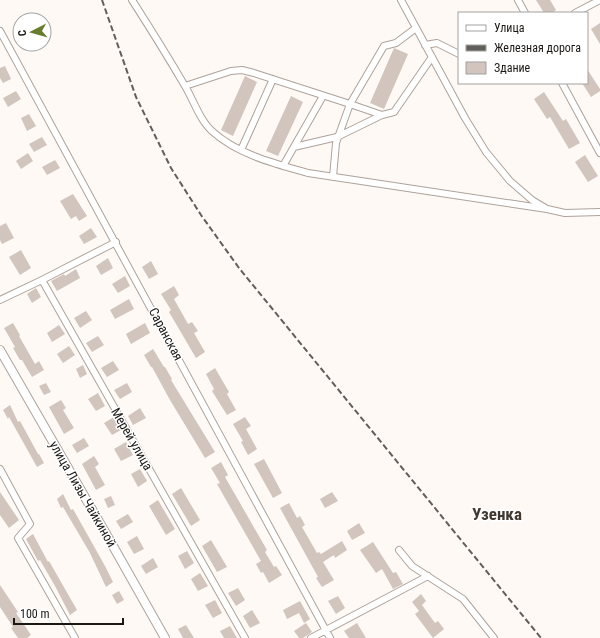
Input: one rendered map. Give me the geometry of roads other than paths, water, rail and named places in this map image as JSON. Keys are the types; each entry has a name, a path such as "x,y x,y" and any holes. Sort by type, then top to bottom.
{"street":[{"path":"132,0 185,86 203,120 213,132 232,146 272,163 308,173 548,209 564,213 600,212"},
{"path":"401,0 465,118 486,152 510,180 532,200 548,209"},
{"path":"518,0 524,12"},
{"path":"577,12 600,0"},
{"path":"333,177 336,142 350,104 384,46 396,43 416,28"},
{"name":"Саранская","path":"0,31 330,638"},
{"path":"425,45 437,43 458,54"},
{"path":"294,147 338,137 382,115 394,112 432,57"},
{"path":"185,86 237,70 254,73 382,115"},
{"path":"241,150 273,79"},
{"path":"563,84 600,153"},
{"path":"283,166 323,96"},
{"path":"0,300 116,242"},
{"name":"Мерей улица","path":"42,280 245,638"},
{"name":"улица Лизы Чайкиной","path":"0,350 165,638"},
{"path":"0,469 30,524 18,538 75,638"},
{"path":"399,550 412,566 463,599 494,638"},
{"path":"311,638 428,576"}],"railway":[{"path":"102,0 136,97 171,168 201,215 239,268 541,638"}],"district":[{"name":"Узенка","path":"497,514"}]}
